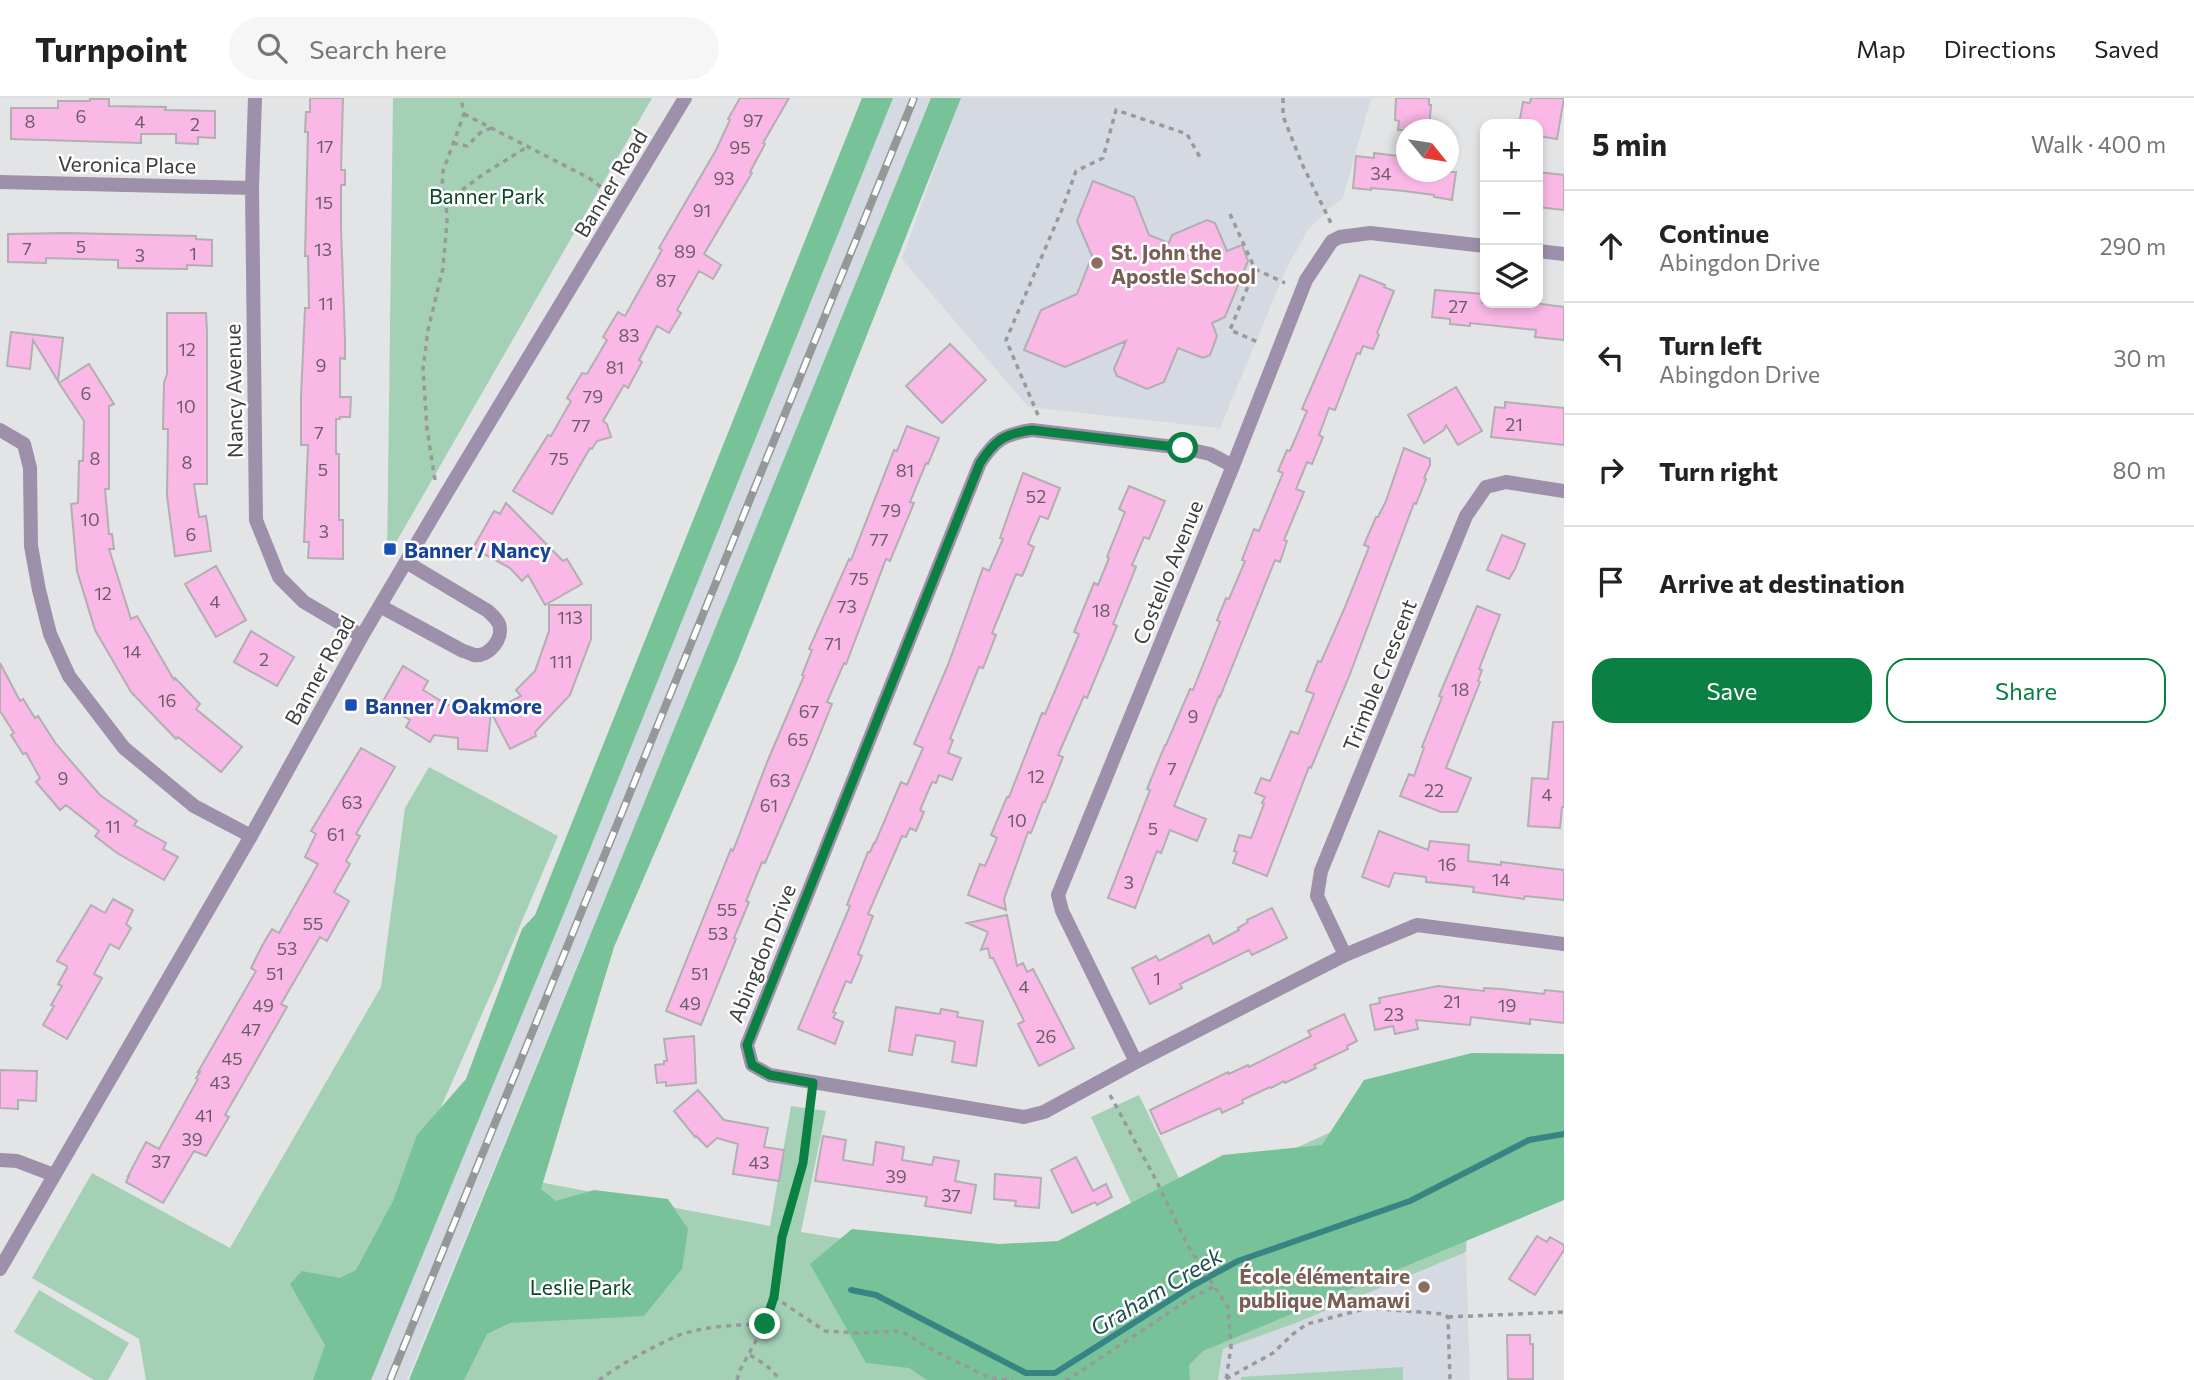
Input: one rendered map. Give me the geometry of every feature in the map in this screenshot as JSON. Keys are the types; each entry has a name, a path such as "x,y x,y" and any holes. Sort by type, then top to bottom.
{"street":[{"name":"Nancy Avenue","path":"255,98 252,188 256,520 279,577 304,602 362,636"},
{"name":"Banner Road","path":"0,1269 251,836 362,636 685,98"},
{"name":"Veronica Place","path":"0,182 252,188"},
{"path":"1340,237 1370,233 1480,245"},
{"name":"Costello Avenue","path":"1136,1062 1062,911 1058,895 1306,280 1332,241 1340,237"},
{"path":"1543,252 1564,254"},
{"path":"0,430 24,444 30,468 31,546 39,590 50,634 69,676 124,748 194,806 251,836"},
{"name":"Abingdon Drive","path":"1233,466 1210,454 1183,448 1032,430 1012,433 992,444 980,463 747,1045 752,1065 770,1075 1024,1117 1044,1112 1345,955 1417,925 1564,944"},
{"name":"Trimble Crescent","path":"1345,955 1317,896 1321,871 1466,516 1486,487 1506,482 1564,491"},
{"path":"380,606 463,651 477,655 496,645 500,634 499,623 488,611 406,562"},
{"path":"0,1160 17,1161 54,1175"}],"path":[{"path":"446,494 435,481 427,429 423,369 428,330 443,268 447,221 442,188 443,171 464,114 461,98"},
{"path":"1283,98 1283,116 1302,164 1326,215 1340,237"},
{"path":"1038,415 1006,340 1076,171 1103,158 1116,110 1187,134 1202,161"},
{"path":"464,114 589,178 623,202"},
{"path":"453,143 467,146 480,133 491,128"},
{"path":"446,202 482,175 527,147"},
{"path":"1230,214 1255,270 1285,284"},
{"path":"1255,270 1230,330 1261,343"},
{"path":"1102,1081 1156,1180 1188,1246 1228,1307 1231,1347 1226,1379"},
{"path":"737,1380 765,1324 774,1297 782,1237 803,1163 813,1083"},
{"path":"1065,1380 1191,1298 1215,1286"},
{"path":"774,1297 825,1331 901,1331 990,1378 1013,1380"},
{"path":"1226,1379 1273,1353 1307,1324 1368,1308 1444,1314 1448,1317 1564,1312"},
{"path":"1448,1317 1450,1380"},
{"path":"600,1380 611,1371 679,1335 725,1326 765,1324"},
{"path":"750,1354 781,1380"}],"shaded area":[{"path":"893,98 931,98 407,1380 371,1380 562,918"},
{"name":"St. John the Apostle School","path":"960,98 1371,98 1343,198 1308,230 1287,267 1220,428 1028,407 902,259"},
{"name":"École élémentaire publique Mamawi","path":"1466,1252 1470,1380 1218,1380 1223,1349 1296,1323"}],"green space":[{"name":"Banner Park","path":"393,98 652,98 387,558"},
{"path":"862,98 893,98 562,918 371,1380 313,1380 325,1345 290,1284 302,1271 340,1278 356,1270 393,1201 417,1135 466,1079 522,929 535,915"},
{"path":"931,98 961,98 737,662 614,947 541,1189 556,1201 594,1190 668,1199 688,1229 682,1269 644,1316 510,1323 487,1334 464,1380 409,1380"},
{"path":"429,767 558,836 321,1380 146,1380 139,1339 32,1278 92,1173 230,1248 381,987 405,808"},
{"path":"1472,1053 1564,1054 1564,1200 1203,1351 1189,1365 1190,1380 927,1380 909,1368 866,1363 810,1264 852,1229 999,1244 1058,1241 1223,1155 1322,1145 1364,1080"},
{"name":"Leslie Park","path":"1432,1086 1467,1232 1466,1252 1296,1323 1223,1349 1218,1380 438,1380 523,1179 770,1226 791,1106 826,1111 801,1232 1041,1271 1140,1222 1091,1117 1139,1095 1188,1197"},
{"path":"39,1290 129,1343 108,1380 94,1380 14,1332"},
{"path":"1403,1367 1403,1380 1241,1380 1241,1377"}],"building":[{"path":"310,98 343,98 341,170 345,170 345,185 341,185 341,227 345,359 340,358 340,397 351,397 350,417 336,419 343,559 308,558 309,542 304,542 308,445 301,445 301,397 305,308 309,308 308,256 305,256 308,132 305,132"},
{"path":"740,98 789,98 763,143 765,144 750,172 752,173 704,254 721,265 713,279 699,271 677,310 681,313 669,333 657,326 628,388 624,385 603,421 607,424 611,437 597,441 592,449 590,448 552,514 513,491 548,435 551,436 571,401 567,398 582,373 587,374 607,340 603,337 618,312 625,316 662,250 659,248 716,150"},
{"path":"1396,98 1429,98 1430,119 1395,120"},
{"path":"1531,98 1564,98 1557,139 1543,137 1543,119 1520,119 1523,102 1530,103"},
{"path":"109,99 109,106 215,111 215,138 198,137 198,144 176,143 176,134 141,134 141,143 11,139 11,108 58,108 58,101"},
{"path":"1374,153 1396,156 1396,182 1455,182 1452,200 1404,191 1353,188 1356,156 1374,158"},
{"path":"1543,173 1564,175 1564,210 1543,208"},
{"path":"1093,181 1134,197 1149,235 1169,243 1172,235 1207,220 1215,223 1227,251 1242,245 1248,261 1225,317 1212,323 1217,336 1210,355 1203,358 1178,348 1164,382 1147,389 1117,376 1114,369 1126,341 1065,367 1024,350 1041,310 1077,294 1092,256 1077,221"},
{"path":"8,234 196,236 196,239 212,240 212,266 187,265 187,269 118,268 118,260 46,258 46,263 8,262"},
{"path":"1360,275 1394,291 1373,349 1363,346 1360,354 1357,353 1335,410 1329,408 1319,435 1323,437 1312,464 1307,462 1296,489 1304,492 1284,540 1287,541 1280,562 1275,560 1174,806 1206,819 1197,841 1170,830 1161,853 1157,851 1135,908 1108,898 1150,790 1147,789 1190,689 1193,690 1220,622 1217,620 1245,561 1242,560 1254,529 1259,531 1283,473 1278,471 1287,450 1290,451 1307,411 1302,409"},
{"path":"1435,290 1480,294 1480,308 1543,308 1543,304 1564,307 1564,340 1535,337 1536,330 1470,323 1470,326 1450,324 1450,319 1432,317"},
{"path":"167,313 206,313 207,331 207,484 194,484 199,517 206,516 211,551 175,556 167,496 168,429 163,429 164,383 167,374"},
{"path":"11,332 63,338 58,381 33,340 30,369 7,366"},
{"path":"950,344 986,380 942,423 906,386"},
{"path":"89,364 114,404 109,406 109,489 105,489 109,534 112,534 114,549 109,549 131,619 137,616 174,680 175,678 200,704 196,709 242,747 221,772 178,737 176,739 131,692 95,630 77,571 71,504 78,503 84,421 59,383"},
{"path":"1456,387 1482,431 1458,445 1446,425 1444,430 1424,443 1408,415"},
{"path":"1505,402 1564,408 1564,445 1491,437 1495,407 1505,408"},
{"path":"907,426 939,438 910,502 914,503 890,561 886,559 846,664 844,663 827,702 832,704 809,761 746,901 749,902 734,938 736,939 701,1025 666,1011 804,676 802,675 812,650 809,649 849,559 851,560 894,450 897,451"},
{"path":"1404,448 1430,459 1424,478 1426,479 1416,504 1414,503 1350,674 1311,768 1309,767 1267,876 1233,863 1239,835 1251,838 1264,804 1262,803 1265,797 1255,793 1261,778 1270,781 1291,731 1298,734 1314,694 1306,691 1345,607 1369,547 1364,545 1386,501"},
{"path":"1023,473 1060,488 1048,519 1040,516 1028,544 1034,547 1026,567 1022,576 1016,574 992,633 996,635 983,668 979,667 950,739 953,740 948,753 961,758 952,780 939,775 936,783 932,782 920,810 924,812 916,831 910,828 906,837 902,836 868,914 873,916 858,954 862,956 851,983 846,981 833,1012 836,1013 833,1018 843,1022 835,1044 798,1029 850,906 847,905 868,852 875,843 901,782 907,785 923,748 914,744 948,665 983,568 989,571 1003,539 1000,538"},
{"path":"1129,486 1165,501 1149,539 1144,537 1132,565 1136,567 1113,624 1117,626 1087,698 1084,696 1058,755 1063,757 1045,802 1031,833 1028,832 1004,899 1006,910 968,895 980,864 985,866 997,838 991,835 1042,713 1045,714 1079,634 1074,632 1094,583 1098,585 1109,558 1107,557 1125,512 1119,509"},
{"path":"506,503 563,561 567,559 582,584 545,605 528,575 522,581 510,568 473,548 494,511 500,514"},
{"path":"1502,535 1525,544 1509,579 1487,570"},
{"path":"216,566 246,620 216,637 185,584"},
{"path":"549,605 591,605 591,639 570,695 535,732 536,736 510,749 491,712 521,696 516,690 535,671 549,631"},
{"path":"1477,606 1500,615 1479,669 1482,670 1478,681 1480,682 1446,768 1471,778 1457,812 1441,812 1400,796 1409,774 1414,776 1424,748 1422,747 1442,697 1439,696"},
{"path":"251,631 294,657 277,686 234,662"},
{"path":"0,663 20,701 23,699 35,718 38,716 56,744 100,795 137,821 134,825 166,843 163,849 178,857 164,880 117,853 95,836 99,831 66,805 60,810 36,782 40,778 26,753 23,754 11,735 14,733 0,711"},
{"path":"403,666 428,681 423,690 448,705 491,712 487,751 458,749 458,738 434,735 430,742 406,727 410,720 382,703"},
{"path":"1553,722 1564,722 1564,807 1560,828 1528,826 1532,778 1548,779"},
{"path":"361,748 395,767 356,834 360,836 346,861 350,864 334,892 349,901 327,941 320,937 281,1004 287,1007 225,1115 229,1117 206,1156 194,1151 163,1203 126,1182 128,1176 146,1142 159,1149 198,1079 198,1072 256,971 251,968 262,946 272,929 279,933 318,864 305,857 316,834 311,831"},
{"path":"1379,831 1428,850 1430,841 1469,845 1468,861 1564,870 1564,900 1525,896 1524,899 1473,892 1474,887 1426,882 1426,877 1394,873 1389,887 1362,877"},
{"path":"113,899 133,910 126,924 131,928 119,949 110,944 94,974 102,978 67,1039 43,1025 54,1006 51,1005 62,986 58,984 67,968 57,961 91,905 105,913"},
{"path":"1272,908 1287,938 1252,955 1249,950 1180,984 1182,988 1150,1004 1132,968 1156,956 1159,961 1209,935 1213,944 1239,930 1247,920"},
{"path":"1007,915 1017,966 1023,963 1027,972 1033,969 1074,1048 1039,1066 1018,1024 1024,1021 993,958 990,958 988,948 981,950 988,932 967,923"},
{"path":"1438,986 1544,994 1545,990 1564,992 1564,1023 1530,1019 1530,1024 1471,1017 1470,1025 1416,1020 1418,1029 1395,1034 1393,1026 1375,1030 1370,1005 1380,1003 1379,998"},
{"path":"896,1007 940,1014 941,1009 958,1012 957,1017 983,1021 976,1066 952,1062 955,1042 952,1041 916,1035 912,1055 889,1051"},
{"path":"1344,1014 1357,1041 1347,1046 1348,1049 1285,1083 1284,1081 1242,1100 1243,1103 1222,1113 1220,1108 1161,1134 1150,1110 1228,1072 1229,1074 1248,1065 1249,1067 1311,1036 1308,1031"},
{"path":"694,1036 696,1083 666,1086 666,1082 657,1083 655,1065 667,1061 664,1039"},
{"path":"0,1070 37,1071 36,1101 18,1100 18,1109 0,1108"},
{"path":"698,1090 724,1120 768,1128 764,1147 784,1150 779,1181 733,1174 738,1144 717,1138 707,1147 695,1137 674,1111"},
{"path":"823,1136 846,1140 843,1160 873,1165 876,1142 904,1147 902,1160 932,1165 934,1157 959,1161 955,1181 976,1185 971,1213 925,1206 927,1197 815,1181"},
{"path":"1076,1157 1093,1191 1106,1184 1112,1197 1072,1213 1051,1170"},
{"path":"995,1174 1041,1178 1039,1208 1015,1206 1016,1201 994,1199"},
{"path":"1537,1236 1547,1242 1550,1237 1564,1245 1564,1250 1535,1295 1509,1279"},
{"path":"1507,1335 1530,1335 1530,1344 1533,1344 1533,1379 1508,1379"}],"waterway":[{"name":"Graham Creek","path":"851,1290 876,1295 1026,1373 1055,1373 1192,1286 1238,1261 1410,1201 1529,1140 1564,1134"}],"railway":[{"path":"390,1380 914,98"}],"place":[{"name":"St. John the Apostle School","path":"1097,263"},
{"name":"Banner / Nancy","path":"390,549"},
{"name":"Banner / Oakmore","path":"351,705"},
{"name":"École élémentaire publique Mamawi","path":"1424,1287"}],"route":[{"path":"765,1324 774,1297 782,1237 803,1163 813,1083 770,1075 752,1065 747,1045 980,463 992,444 1012,433 1032,430 1183,448"}]}
